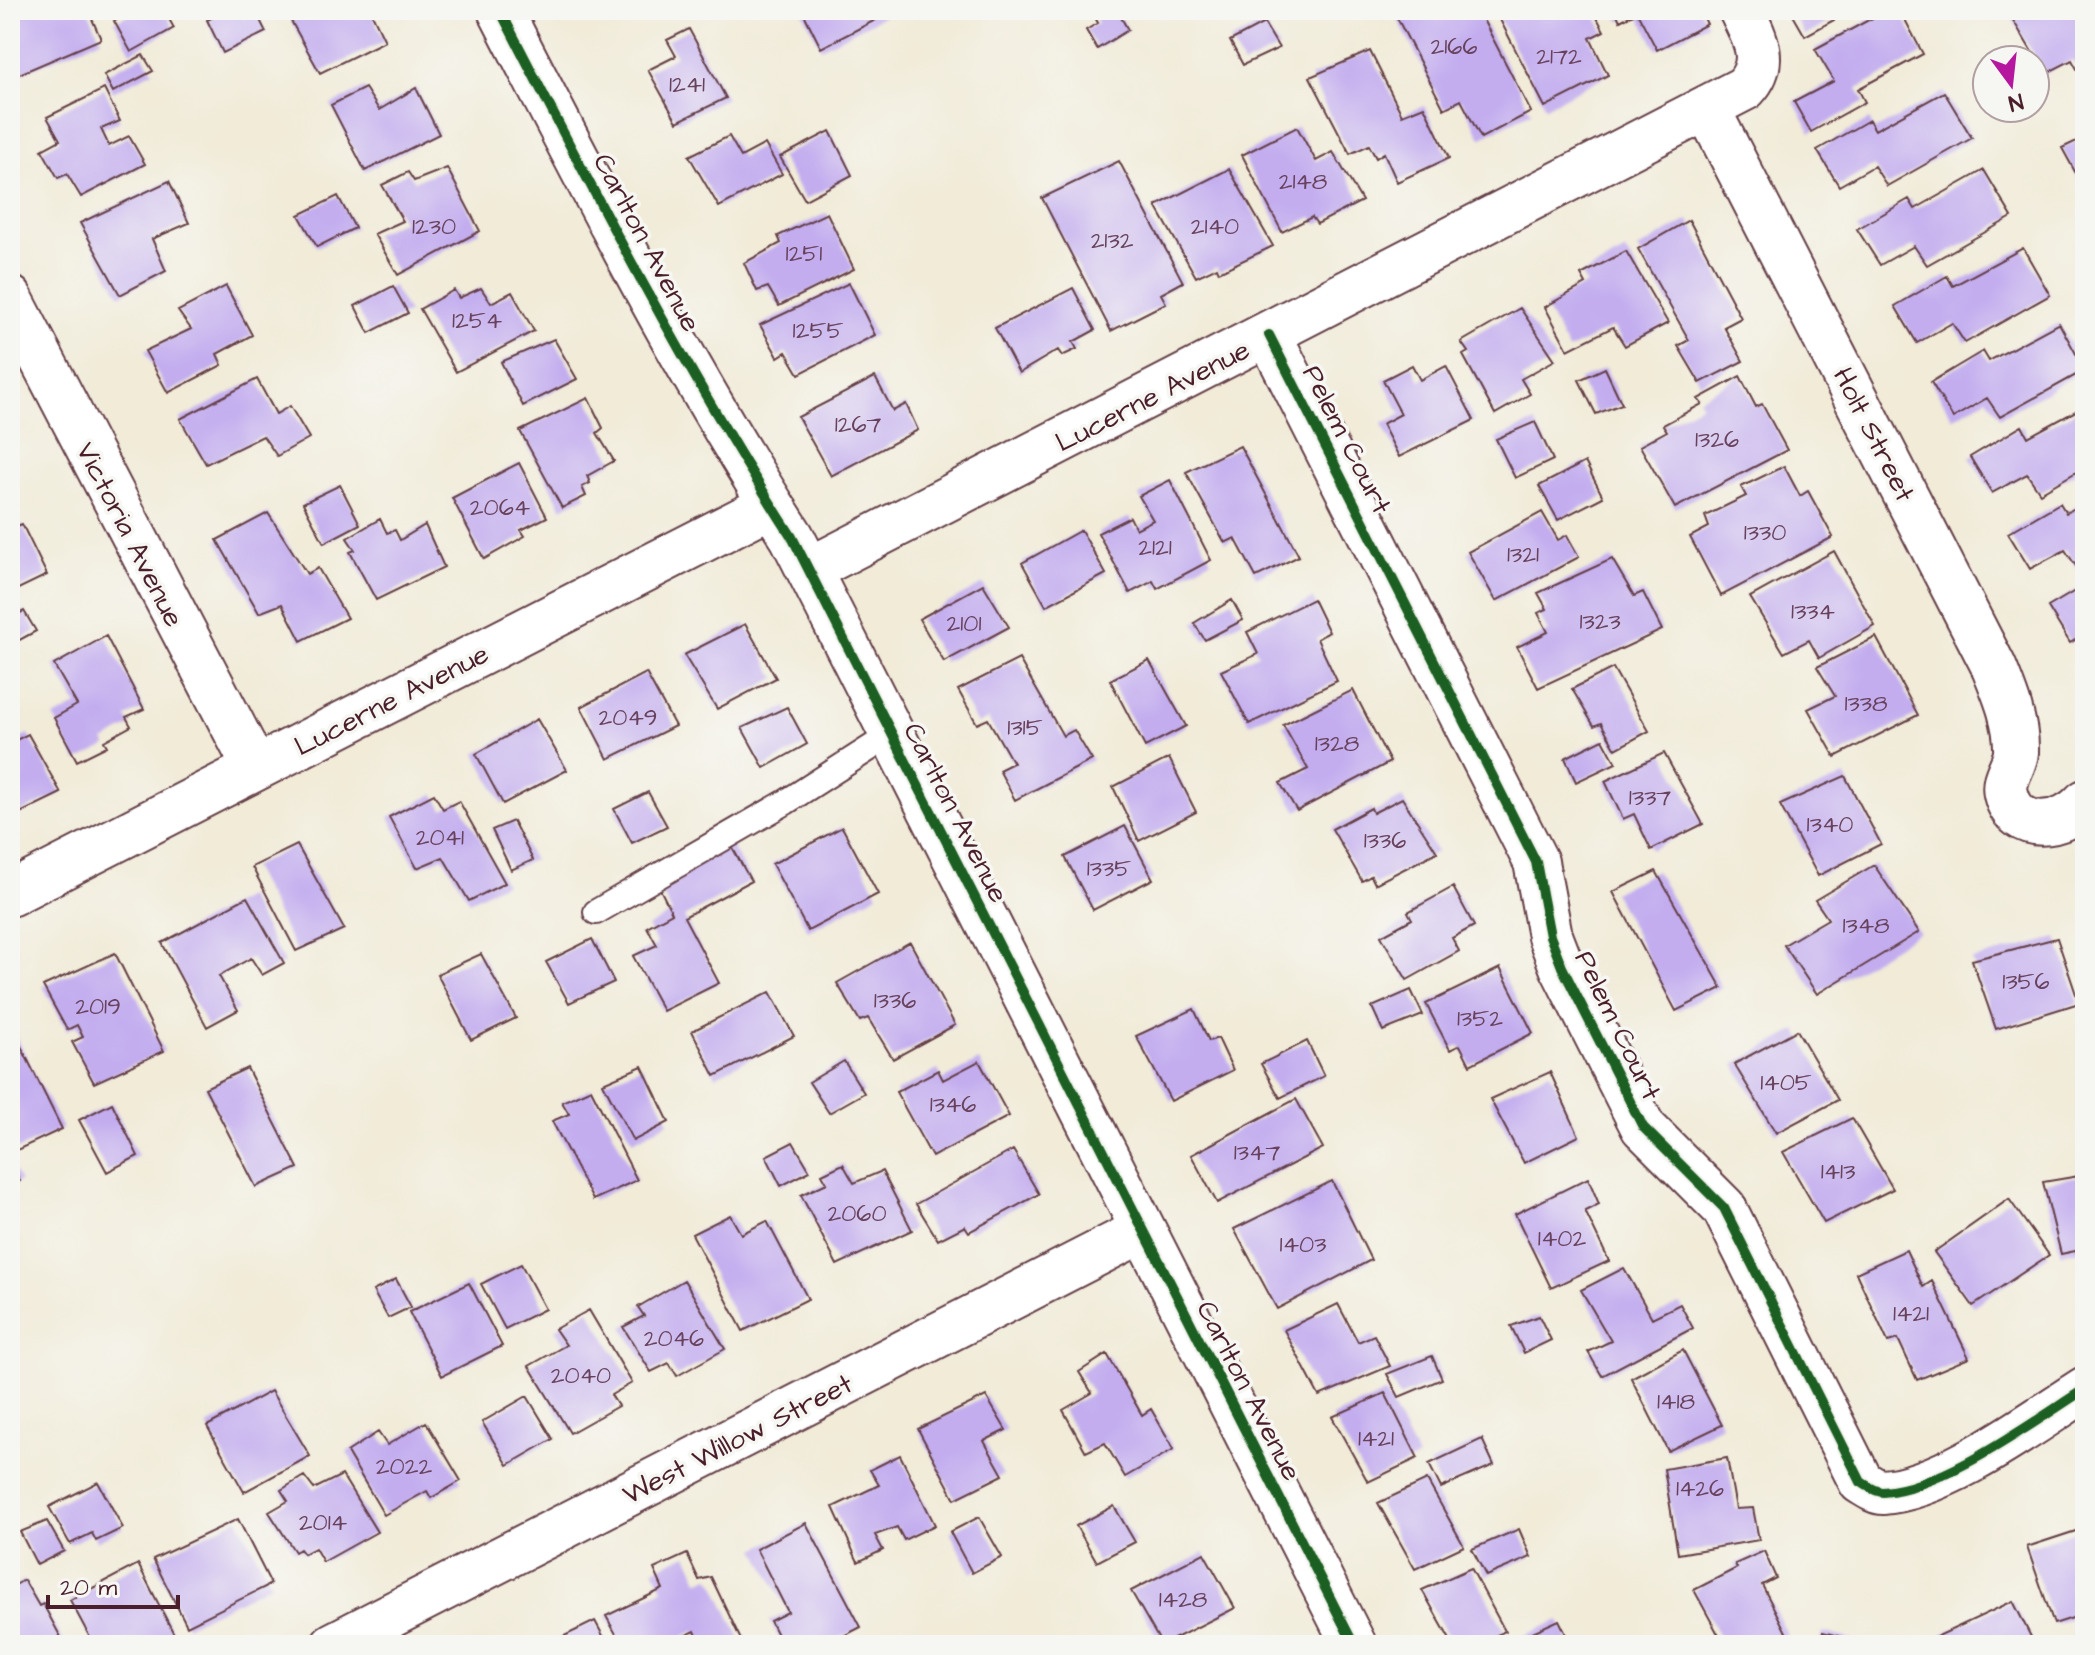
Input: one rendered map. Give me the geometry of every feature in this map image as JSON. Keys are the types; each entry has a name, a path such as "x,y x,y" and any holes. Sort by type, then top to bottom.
{"street":[{"path":"1707,108 1745,88 1754,78 1760,59 1741,10"},
{"name":"Carlton Avenue","path":"515,16 658,313 724,432 809,570 1141,1231 1354,1645"},
{"name":"Lucerne Avenue","path":"809,570 1707,108"},
{"name":"Holt Street","path":"1707,108 1994,667 2010,710 2016,755 2007,773 2006,794 2016,814 2038,824 2062,821 2075,814 2085,802"},
{"name":"Victoria Avenue","path":"10,298 255,768"},
{"name":"Pelem Court","path":"1269,335 1536,862 1550,936 1562,967 1643,1127 1724,1208 1861,1482 1880,1492 1923,1484 2009,1438 2085,1389"},
{"name":"Lucerne Avenue","path":"10,894 771,505"},
{"name":"West Willow Street","path":"333,1645 1141,1231"}],"lane":[{"path":"596,912 786,802 892,734"}],"building":[{"path":"17,10 88,10 101,39 10,78 10,13"},
{"path":"138,10 164,10 174,28 131,52 114,21"},
{"path":"228,10 255,10 266,32 223,53 207,20"},
{"path":"370,10 385,41 320,73 286,12"},
{"path":"802,10 895,10 821,48"},
{"path":"1117,10 1128,30 1097,49 1086,30 1098,23 1092,12"},
{"path":"1393,10 1478,10 1531,112 1481,138 1461,100 1444,109"},
{"path":"1495,10 1593,10 1604,31 1590,38 1608,75 1545,107"},
{"path":"1615,10 1700,10 1707,24 1657,50 1637,12 1620,21"},
{"path":"1790,10 1852,10 1805,36"},
{"path":"1887,10 1900,10 1923,54 1858,89 1865,102 1811,132 1794,102 1834,81 1815,49"},
{"path":"2007,10 2085,10 2085,74 2081,76 2072,60 2051,71 2051,44 2027,44"},
{"path":"1264,23 1279,48 1243,65 1230,41"},
{"path":"689,29 726,98 677,122 648,70 676,56 667,40"},
{"path":"1370,51 1402,115 1424,106 1449,158 1397,182 1384,153 1376,158 1369,145 1350,154 1310,77"},
{"path":"143,55 153,71 113,92 104,75"},
{"path":"365,88 379,110 416,88 439,134 365,171 331,105"},
{"path":"104,89 120,121 101,129 109,146 129,136 145,164 81,197 67,174 58,178 42,150 60,140 47,117"},
{"path":"1944,92 1972,138 1887,186 1874,166 1839,186 1817,150 1869,120 1875,130"},
{"path":"1297,127 1316,161 1333,152 1362,201 1317,224 1312,217 1282,232 1242,155"},
{"path":"830,131 852,175 805,200 780,157"},
{"path":"729,136 741,157 765,144 782,174 719,207 689,156"},
{"path":"2085,137 2085,190 2062,148"},
{"path":"1119,161 1183,282 1161,294 1166,303 1111,331 1042,198"},
{"path":"447,168 480,231 398,275 374,234 403,221 382,185 408,172 414,181"},
{"path":"1229,169 1273,246 1219,272 1217,267 1196,277 1156,206"},
{"path":"1984,170 2012,217 1927,265 1914,246 1880,265 1857,229 1909,199 1915,209"},
{"path":"169,181 189,223 152,239 166,271 120,295 80,223"},
{"path":"338,196 355,228 317,247 299,215"},
{"path":"827,213 854,269 779,306 768,287 757,291 744,263 781,243 778,236"},
{"path":"1689,220 1741,318 1724,327 1743,361 1700,383 1678,346 1689,340 1638,249"},
{"path":"2023,248 2050,295 1965,343 1952,323 1917,343 1895,306 1947,276 1953,286"},
{"path":"1626,251 1668,323 1625,346 1613,327 1568,350 1545,307 1586,284 1581,275"},
{"path":"849,283 875,335 799,374 786,352 778,357 760,325"},
{"path":"226,286 252,335 217,354 222,365 168,393 145,351 191,329 178,311"},
{"path":"393,286 408,313 369,333 355,306"},
{"path":"481,288 491,303 512,292 534,331 456,372 420,309 454,290 459,298"},
{"path":"1073,288 1095,330 1073,342 1077,349 1062,356 1058,350 1019,373 995,328"},
{"path":"1520,308 1555,360 1521,379 1530,394 1495,414 1463,355 1468,352 1461,342"},
{"path":"2059,323 2085,370 2000,417 1987,398 1953,418 1931,382 1983,351 1989,361"},
{"path":"554,339 577,379 523,406 501,362"},
{"path":"1412,365 1420,380 1446,366 1474,420 1399,457 1382,424 1401,414 1383,380"},
{"path":"1605,368 1622,404 1596,414 1579,380"},
{"path":"1740,376 1756,407 1762,404 1787,450 1675,508 1640,446 1667,431 1663,425 1702,404 1698,399"},
{"path":"875,377 893,411 906,404 918,430 831,476 798,417"},
{"path":"257,379 276,414 290,406 309,438 277,456 263,436 206,464 180,419"},
{"path":"588,398 603,428 597,433 614,461 587,476 590,483 582,487 586,496 562,508 520,431"},
{"path":"2085,406 2085,467 2040,493 2027,474 1992,493 1970,457 2022,426 2028,437"},
{"path":"1535,422 1553,460 1515,478 1496,439"},
{"path":"1240,446 1299,556 1256,577 1235,538 1225,543 1186,472"},
{"path":"1585,462 1603,497 1558,520 1539,486"},
{"path":"519,463 547,517 521,530 525,536 484,559 452,498"},
{"path":"1784,466 1800,496 1808,491 1833,537 1721,596 1690,537 1709,527 1705,516 1746,496 1741,487"},
{"path":"1170,480 1211,560 1157,589 1153,581 1130,593 1098,533 1130,517 1136,529 1153,520 1139,496"},
{"path":"340,485 360,524 324,543 303,503"},
{"path":"2085,502 2085,565 2078,569 2065,550 2030,569 2008,533 2060,503 2066,513"},
{"path":"1542,512 1558,540 1567,535 1579,557 1496,601 1468,552"},
{"path":"268,513 307,574 318,568 347,618 301,641 282,604 259,613 217,540"},
{"path":"380,519 387,533 395,530 400,540 425,525 444,567 376,600 350,552 355,550 347,538"},
{"path":"10,521 14,527 22,524 47,575 10,593"},
{"path":"1081,530 1106,574 1046,606 1022,563"},
{"path":"1834,551 1875,626 1819,658 1809,640 1784,653 1750,597"},
{"path":"1612,559 1634,596 1643,592 1662,630 1538,688 1517,647 1548,632 1538,613 1547,609 1538,593"},
{"path":"983,584 1009,627 944,662 919,619"},
{"path":"2085,585 2085,634 2070,643 2048,607"},
{"path":"1313,599 1329,632 1317,639 1337,681 1249,724 1221,671 1258,654 1247,632"},
{"path":"1232,600 1243,620 1205,640 1194,623"},
{"path":"24,611 36,631 14,643 10,618"},
{"path":"745,624 776,678 717,709 684,655"},
{"path":"106,636 144,709 126,717 131,726 104,741 107,746 77,761 54,718 77,705 54,665"},
{"path":"1876,637 1918,715 1835,757 1808,709 1835,696 1817,667"},
{"path":"1019,659 1063,736 1074,730 1092,760 1015,800 999,770 1013,763 988,719 977,724 958,690"},
{"path":"1149,660 1186,726 1145,747 1110,680"},
{"path":"1613,668 1649,731 1616,749 1601,723 1594,726 1572,689"},
{"path":"646,673 675,726 608,759 581,707"},
{"path":"1353,690 1390,762 1297,811 1280,783 1308,769 1283,725"},
{"path":"787,707 807,744 764,768 742,728"},
{"path":"537,719 567,770 503,804 476,754"},
{"path":"28,734 61,793 10,818 10,743"},
{"path":"1603,739 1616,763 1576,782 1565,758"},
{"path":"1664,753 1703,824 1651,850 1634,814 1623,819 1605,781"},
{"path":"1169,758 1196,812 1139,841 1113,787"},
{"path":"1845,776 1881,844 1818,876 1780,805"},
{"path":"648,792 667,826 632,843 614,809"},
{"path":"434,794 443,809 459,801 505,883 469,901 443,857 417,868 389,817"},
{"path":"1402,798 1437,852 1375,884 1371,876 1362,881 1332,829 1371,808 1373,813"},
{"path":"513,821 533,860 511,870 492,830"},
{"path":"1125,826 1153,879 1093,910 1065,857"},
{"path":"842,827 878,894 808,931 772,864"},
{"path":"297,845 344,929 296,951 252,867"},
{"path":"731,845 751,881 684,917 719,983 663,1011 633,956 657,945 647,927 672,913 657,883"},
{"path":"1874,865 1919,932 1817,994 1784,945 1828,919 1815,900"},
{"path":"1656,871 1722,988 1676,1011 1613,892"},
{"path":"1453,887 1474,926 1452,938 1459,951 1407,980 1381,936 1412,919 1408,912"},
{"path":"247,897 284,963 262,975 251,958 219,976 238,1010 207,1027 162,943"},
{"path":"2057,938 2079,1003 1996,1029 1972,960"},
{"path":"592,939 614,982 569,1003 546,962"},
{"path":"910,942 955,1025 893,1059 868,1018 860,1021 837,983"},
{"path":"115,953 164,1051 94,1083 72,1042 83,1037 77,1025 67,1030 43,986"},
{"path":"481,954 516,1018 471,1040 437,974"},
{"path":"1500,968 1533,1033 1470,1065 1460,1045 1450,1050 1426,1004"},
{"path":"1411,990 1423,1015 1383,1031 1372,1007"},
{"path":"770,992 794,1036 715,1076 692,1031"},
{"path":"1194,1009 1209,1041 1218,1038 1233,1070 1171,1101 1136,1036"},
{"path":"10,1024 62,1129 17,1150 10,1136"},
{"path":"1797,1030 1838,1100 1776,1133 1734,1064"},
{"path":"1307,1041 1324,1076 1280,1098 1261,1064"},
{"path":"844,1061 864,1093 829,1113 809,1082"},
{"path":"979,1061 1009,1116 932,1157 896,1092 938,1070 943,1080"},
{"path":"642,1066 669,1122 633,1141 603,1083"},
{"path":"247,1068 298,1168 256,1187 205,1088"},
{"path":"1550,1072 1579,1136 1524,1163 1490,1099"},
{"path":"591,1089 637,1180 593,1200 552,1121 569,1114 562,1102"},
{"path":"1296,1099 1323,1148 1217,1203 1191,1155"},
{"path":"112,1103 138,1156 107,1172 79,1120"},
{"path":"1852,1118 1893,1189 1824,1223 1783,1152"},
{"path":"793,1142 810,1171 781,1186 766,1156"},
{"path":"1013,1150 1039,1194 969,1232 965,1226 938,1240 916,1204"},
{"path":"10,1163 20,1181 10,1187"},
{"path":"843,1164 854,1183 882,1171 912,1230 837,1265 801,1195 827,1183 822,1174"},
{"path":"2085,1175 2085,1249 2061,1254 2043,1182"},
{"path":"1588,1178 1599,1204 1585,1211 1609,1261 1551,1288 1515,1214"},
{"path":"1332,1181 1371,1260 1277,1309 1234,1229"},
{"path":"2009,1199 2049,1255 1973,1306 1934,1252"},
{"path":"730,1215 741,1234 767,1221 808,1299 743,1331 692,1234"},
{"path":"1906,1250 1923,1287 1932,1281 1969,1358 1917,1380 1898,1339 1888,1342 1856,1273"},
{"path":"521,1264 545,1309 505,1329 481,1284"},
{"path":"1624,1268 1652,1318 1680,1304 1693,1328 1602,1376 1588,1352 1611,1341 1581,1290"},
{"path":"396,1279 411,1307 388,1318 373,1291"},
{"path":"684,1280 725,1349 677,1376 669,1363 651,1372 623,1327 644,1316 638,1307"},
{"path":"469,1283 502,1346 442,1376 409,1312"},
{"path":"1338,1304 1358,1342 1374,1335 1390,1366 1319,1396 1284,1330"},
{"path":"589,1310 632,1383 611,1395 618,1406 570,1433 529,1366 566,1345 555,1329"},
{"path":"1539,1316 1551,1340 1524,1353 1511,1326"},
{"path":"1683,1350 1722,1425 1668,1451 1631,1378"},
{"path":"1107,1354 1142,1415 1151,1409 1174,1449 1125,1477 1105,1443 1086,1452 1063,1410 1092,1393 1079,1372"},
{"path":"1432,1356 1442,1379 1399,1397 1387,1374"},
{"path":"271,1391 310,1456 244,1492 207,1426"},
{"path":"1385,1393 1418,1458 1368,1482 1332,1417"},
{"path":"527,1396 553,1439 508,1465 482,1422"},
{"path":"986,1396 1006,1430 984,1441 1003,1475 955,1499 918,1429"},
{"path":"426,1422 461,1481 431,1498 427,1491 384,1515 347,1452 378,1432 387,1445"},
{"path":"1482,1439 1494,1465 1441,1488 1429,1464"},
{"path":"900,1455 935,1525 904,1540 897,1527 875,1535 883,1550 858,1562 833,1507 879,1485 870,1470"},
{"path":"1727,1458 1736,1509 1753,1508 1759,1540 1678,1554 1664,1469"},
{"path":"342,1475 377,1532 323,1562 315,1548 304,1554 300,1549 295,1552 269,1512 288,1501 281,1490 304,1476 314,1489"},
{"path":"1427,1480 1464,1546 1415,1569 1378,1503"},
{"path":"98,1482 123,1528 96,1541 92,1533 70,1544 49,1507"},
{"path":"1114,1506 1135,1542 1097,1562 1076,1526"},
{"path":"979,1517 1002,1557 972,1573 950,1532"},
{"path":"238,1519 271,1584 187,1626 153,1559"},
{"path":"47,1521 64,1551 37,1565 20,1532"},
{"path":"806,1523 861,1627 826,1645 782,1645 770,1621 788,1612 756,1549"},
{"path":"2085,1528 2085,1614 2054,1624 2027,1547"},
{"path":"1519,1529 1531,1557 1486,1576 1472,1549"},
{"path":"1764,1551 1776,1578 1762,1585 1788,1636 1769,1645 1724,1645 1694,1590 1737,1568 1735,1564"},
{"path":"1204,1553 1235,1608 1162,1645 1131,1591"},
{"path":"687,1554 699,1580 711,1577 742,1642 701,1645 695,1631 664,1645 622,1645 606,1616 663,1589 654,1569"},
{"path":"138,1564 174,1634 151,1645 94,1645 70,1600"},
{"path":"1471,1568 1505,1631 1478,1645 1453,1645 1422,1590"},
{"path":"24,1580 39,1606 43,1604 65,1645 10,1645 10,1588"},
{"path":"2013,1601 2035,1645 1940,1645 1936,1637"},
{"path":"1559,1620 1569,1640 1557,1645 1521,1645 1517,1639"},
{"path":"595,1621 608,1645 546,1645"},
{"path":"1823,1632 1868,1644 1868,1645 1820,1645"}],"cycle path":[{"path":"500,10 676,343 792,537 1354,1645"},
{"path":"1269,335 1536,862 1550,936 1562,967 1643,1127 1724,1208 1861,1482 1883,1492 1933,1479 1988,1451 2085,1389"}]}
